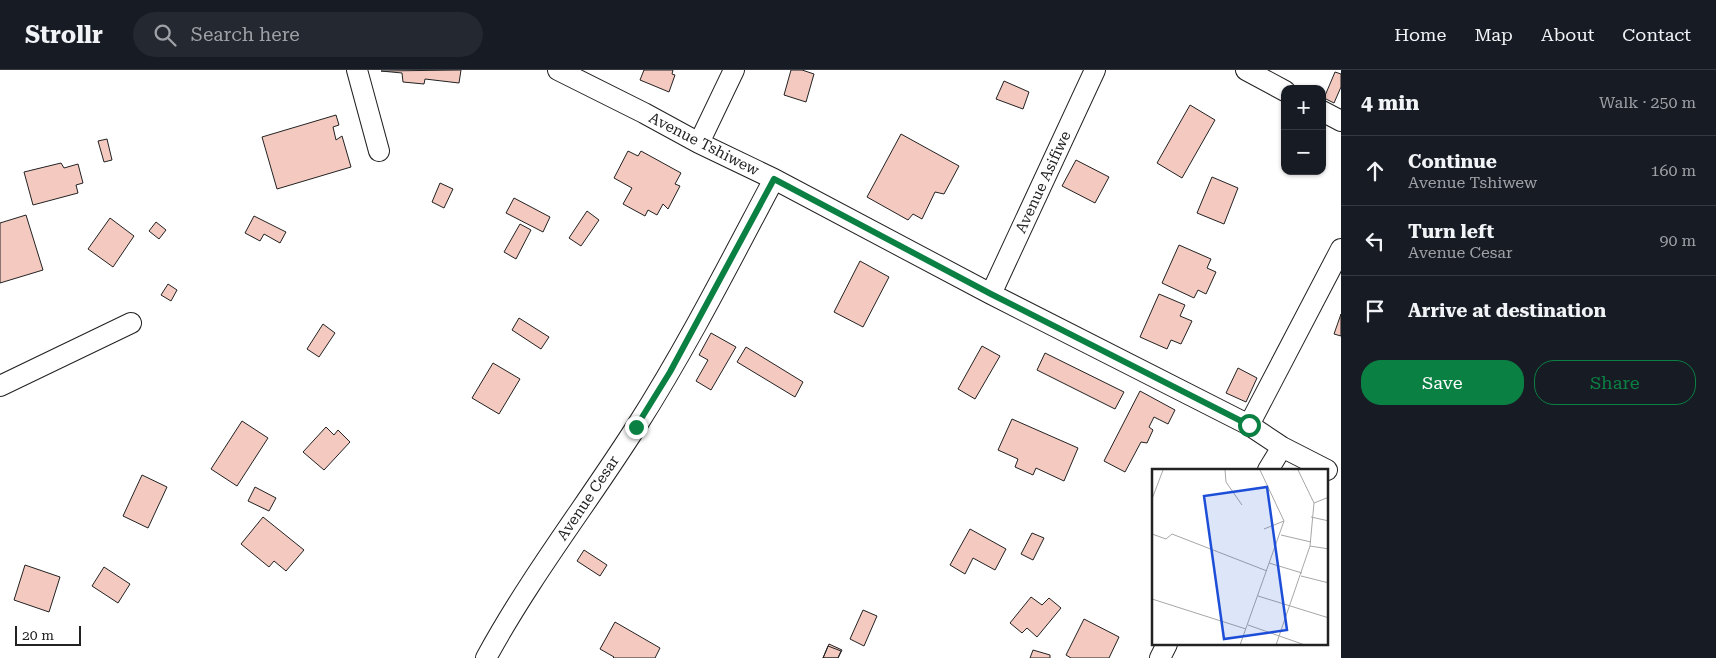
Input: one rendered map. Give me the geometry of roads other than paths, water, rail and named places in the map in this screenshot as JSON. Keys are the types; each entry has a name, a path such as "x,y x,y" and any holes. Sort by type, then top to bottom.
{"street":[{"path":"356,70 379,151"},
{"name":"Avenue Tshiwew","path":"558,70 699,143 774,179 991,294 1249,425 1282,447 1323,469"},
{"path":"699,143 734,70"},
{"name":"Avenue Asifiwe","path":"991,294 1095,70"},
{"path":"1246,70 1281,89"},
{"path":"1326,113 1341,121"},
{"name":"Avenue Cesar","path":"486,658 510,616 636,427 670,372 774,179"},
{"path":"1249,425 1341,249"},
{"path":"0,386 131,323"},
{"path":"1269,469 1282,447"},
{"name":"Avenue Tshiwew","path":"1328,472 1341,478"},
{"path":"1160,658 1166,646"}]}
